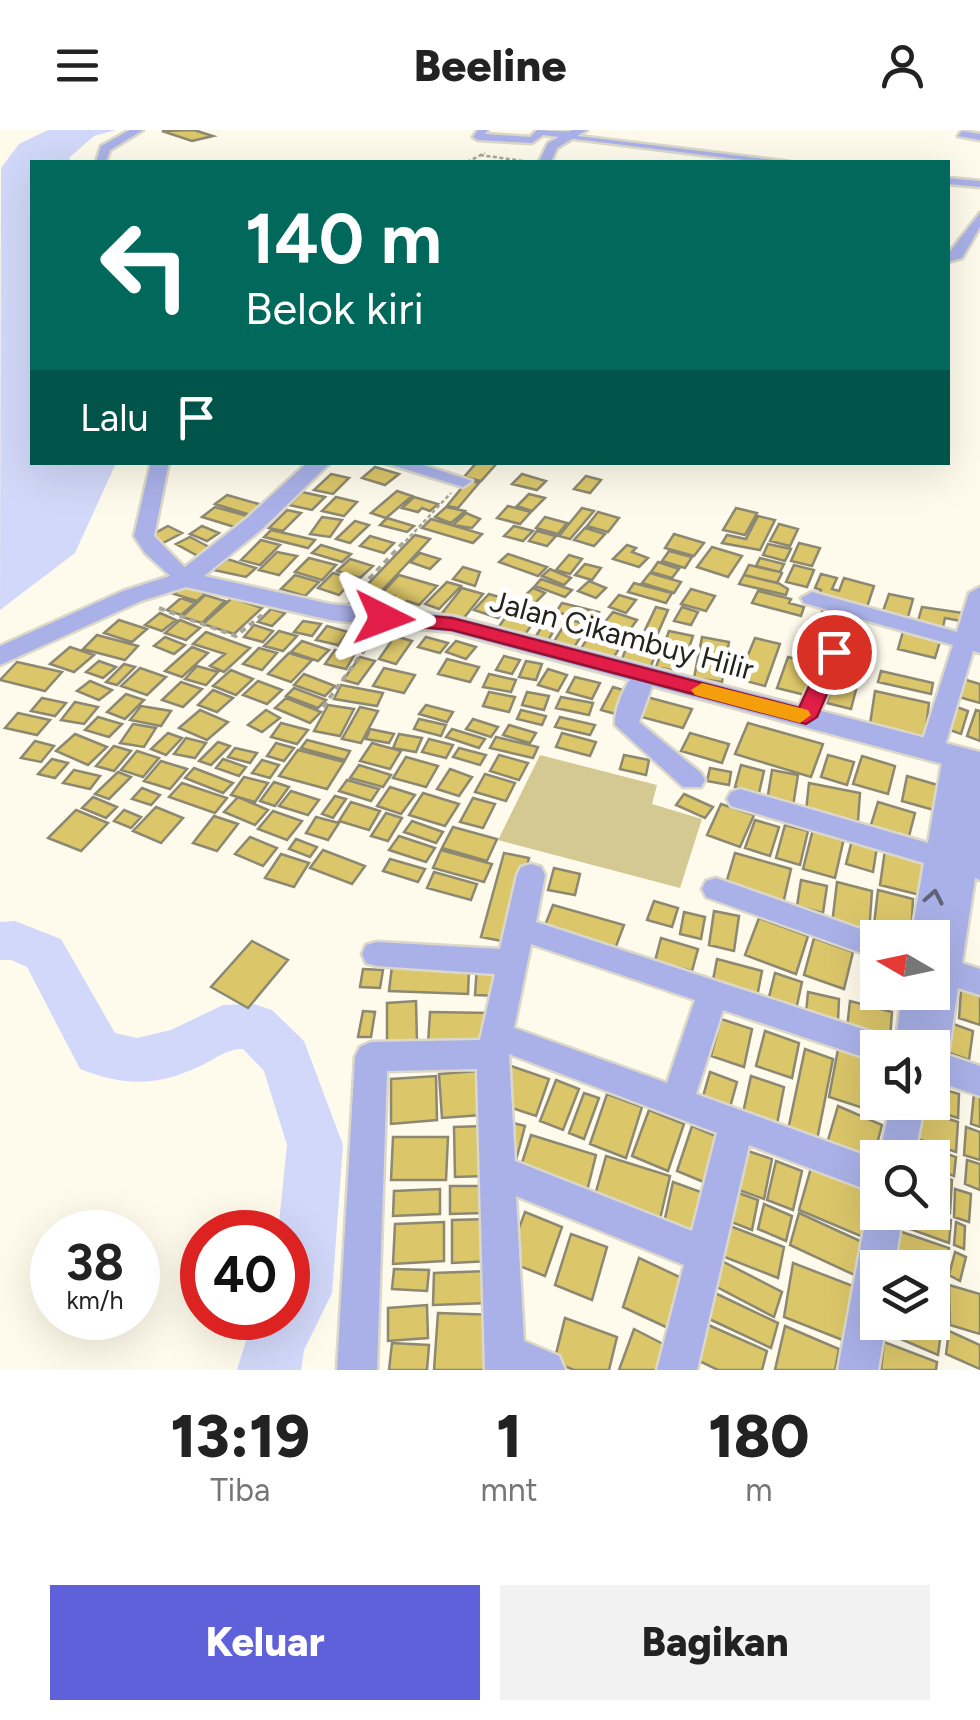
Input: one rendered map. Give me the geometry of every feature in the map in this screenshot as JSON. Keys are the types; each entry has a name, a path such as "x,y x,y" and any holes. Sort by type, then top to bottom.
{"street":[{"path":"102,160 105,148 138,130"},
{"path":"482,130 478,137 574,134 770,160"},
{"path":"546,160 552,146 574,134"},
{"path":"962,134 980,137"},
{"path":"950,181 980,184"},
{"path":"950,258 956,258 971,223"},
{"path":"159,465 144,536 152,549 185,580"},
{"path":"0,656 132,596 185,580 318,465"},
{"path":"402,465 463,481"},
{"name":"Jalan Cikambuy Hilir","path":"185,580 280,598 338,614 452,624 956,756"},
{"path":"950,921 962,863 956,756 980,594"},
{"path":"812,598 973,644"},
{"path":"806,717 834,652"},
{"path":"644,675 626,717 627,725 692,780"},
{"path":"740,799 962,863"},
{"path":"935,920 962,863"},
{"path":"531,875 494,1045 497,1171 505,1361 545,1370"},
{"path":"716,889 860,941"},
{"path":"378,954 516,945 712,994 860,1042"},
{"path":"950,972 980,982"},
{"path":"677,1102 712,994"},
{"path":"357,1370 371,1057 494,1045 677,1102 860,1171"},
{"path":"950,1071 980,1081"},
{"path":"677,1370 736,1123"},
{"path":"497,1171 705,1255"},
{"path":"858,1370 882,1230"}],"path":[{"path":"480,155 519,160"},
{"path":"338,614 463,481"},
{"path":"132,596 236,636 280,598"},
{"path":"323,707 392,618"}],"shaded area":[{"path":"540,755 657,785 652,804 702,819 680,888 498,840"}],"water":[{"path":"48,130 116,130 94,136 69,160 30,160 30,465 115,465 75,553 0,610 1,168 19,144"}],"building":[{"path":"194,130 213,136 192,141 162,131"},
{"path":"474,465 495,465 481,481 464,477"},
{"path":"375,467 399,474 385,485 362,478"},
{"path":"331,474 349,478 333,494 314,490"},
{"path":"522,474 546,481 537,490 512,484"},
{"path":"586,476 601,480 590,493 574,489"},
{"path":"468,480 479,483 458,508 447,506"},
{"path":"397,491 412,496 386,518 371,513"},
{"path":"302,492 325,497 312,510 289,505"},
{"path":"529,494 545,498 532,511 517,506"},
{"path":"227,495 266,506 254,516 215,504"},
{"path":"336,497 357,502 344,516 322,511"},
{"path":"414,497 438,504 430,511 402,508"},
{"path":"508,506 531,512 520,524 497,518"},
{"path":"215,507 251,517 238,528 202,517"},
{"path":"446,507 465,511 451,523 435,517"},
{"path":"582,508 594,511 570,539 559,536"},
{"path":"736,508 757,513 745,535 723,530"},
{"path":"287,510 301,513 283,531 269,528"},
{"path":"598,512 619,518 608,532 587,526"},
{"path":"466,513 480,519 472,528 453,525"},
{"path":"758,516 775,520 760,550 722,543 727,535 746,539"},
{"path":"322,517 342,520 330,537 310,534"},
{"path":"545,517 567,523 558,534 536,528"},
{"path":"387,518 414,526 407,532 380,525"},
{"path":"431,519 482,534 473,543 422,528"},
{"path":"355,521 369,525 350,543 336,539"},
{"path":"779,524 798,529 790,546 770,541"},
{"path":"168,526 182,533 161,544 148,537"},
{"path":"202,526 219,533 207,541 190,534"},
{"path":"514,526 533,531 523,541 504,536"},
{"path":"585,528 605,534 594,546 574,540"},
{"path":"271,530 315,540 308,548 264,537"},
{"path":"537,531 556,536 547,546 529,541"},
{"path":"674,534 704,543 694,556 665,548"},
{"path":"415,535 430,539 363,611 347,606"},
{"path":"370,536 394,543 384,553 360,546"},
{"path":"190,537 211,548 198,556 176,544"},
{"path":"261,540 280,545 260,565 241,560"},
{"path":"799,543 820,548 812,566 791,561"},
{"path":"768,544 791,549 785,561 763,555"},
{"path":"321,545 351,554 342,562 312,553"},
{"path":"627,545 636,548 632,552 648,558 639,567 613,559"},
{"path":"712,547 742,556 728,577 697,567"},
{"path":"669,551 692,557 685,568 662,561"},
{"path":"277,552 297,556 279,575 259,570"},
{"path":"420,553 440,559 430,569 410,562"},
{"path":"508,554 547,567 538,576 499,562"},
{"path":"569,555 582,559 570,574 556,570"},
{"path":"309,558 336,565 322,580 295,572"},
{"path":"760,558 784,564 780,572 756,566"},
{"path":"227,559 256,568 246,577 214,570"},
{"path":"350,559 373,566 360,578 337,571"},
{"path":"658,562 679,569 672,578 651,572"},
{"path":"585,564 601,568 592,580 575,575"},
{"path":"749,565 782,573 777,583 744,575"},
{"path":"794,565 814,570 807,587 786,582"},
{"path":"463,567 480,572 475,586 453,579"},
{"path":"550,569 571,578 564,585 542,576"},
{"path":"333,573 354,579 339,595 318,588"},
{"path":"650,573 681,582 674,593 642,583"},
{"path":"821,574 837,578 832,589 839,591 844,578 874,586 866,610 818,597 821,590 815,588"},
{"path":"295,575 319,582 305,596 281,589"},
{"path":"399,575 437,586 419,605 407,601 402,606 388,601 394,596 382,593"},
{"path":"744,575 778,583 788,589 786,595 739,584"},
{"path":"541,579 572,590 565,597 535,586"},
{"path":"589,581 606,588 596,598 578,591"},
{"path":"447,582 461,586 439,609 425,604"},
{"path":"634,583 672,593 666,603 628,592"},
{"path":"183,586 206,593 197,601 174,594"},
{"path":"462,588 483,594 463,619 442,613"},
{"path":"533,588 545,593 530,608 517,603"},
{"path":"691,589 715,596 706,611 681,604"},
{"path":"758,591 791,599 789,603 804,607 801,616 752,603"},
{"path":"489,594 513,601 498,618 474,610"},
{"path":"889,594 913,599 908,617 883,611"},
{"path":"205,595 225,601 202,623 182,617"},
{"path":"619,595 636,600 626,613 609,607"},
{"path":"181,598 195,603 181,615 167,610"},
{"path":"232,598 262,608 234,634 203,624"},
{"path":"562,603 599,612 593,622 556,612"},
{"path":"656,607 668,610 658,633 645,630"},
{"path":"682,607 698,612 691,625 674,621"},
{"path":"824,607 849,614 843,629 818,622"},
{"path":"922,607 963,613 961,621 945,618 943,627 918,621"},
{"path":"271,609 285,613 272,626 258,622"},
{"path":"511,610 537,617 524,636 497,629"},
{"path":"613,612 637,620 626,635 601,627"},
{"path":"160,613 176,620 162,631 145,625"},
{"path":"547,619 559,622 547,642 534,639"},
{"path":"568,619 588,625 573,649 553,643"},
{"path":"119,620 147,629 132,642 104,633"},
{"path":"180,620 200,628 186,640 165,633"},
{"path":"303,621 321,624 312,636 294,632"},
{"path":"818,622 842,628 837,641 813,635"},
{"path":"254,625 273,631 263,642 244,637"},
{"path":"327,626 348,632 338,645 316,640"},
{"path":"847,626 869,631 864,644 843,638"},
{"path":"353,627 375,632 361,651 339,646"},
{"path":"904,628 941,638 935,658 898,649"},
{"path":"279,631 297,636 283,651 264,646"},
{"path":"669,631 693,636 681,672 656,667"},
{"path":"206,632 250,648 224,672 210,666 225,654 193,644"},
{"path":"591,633 623,642 611,662 578,653"},
{"path":"97,635 138,646 125,660 83,649"},
{"path":"395,636 412,641 396,664 379,659"},
{"path":"165,637 185,645 174,654 154,646"},
{"path":"426,637 448,643 440,653 418,647"},
{"path":"702,637 729,642 722,682 694,678"},
{"path":"755,638 780,644 765,686 738,679"},
{"path":"302,641 329,650 318,661 291,652"},
{"path":"456,641 476,647 466,659 446,652"},
{"path":"628,643 657,650 651,666 622,659"},
{"path":"70,647 94,655 74,672 50,664"},
{"path":"192,647 208,653 182,677 165,671"},
{"path":"259,648 277,653 262,670 243,664"},
{"path":"335,650 355,654 346,669 325,664"},
{"path":"289,653 312,660 291,682 268,674"},
{"path":"504,656 520,660 512,674 496,670"},
{"path":"360,657 375,661 358,684 343,680"},
{"path":"788,657 824,666 813,697 777,688"},
{"path":"447,659 479,667 470,682 438,674"},
{"path":"99,661 116,667 103,678 86,672"},
{"path":"526,661 542,664 536,680 519,677"},
{"path":"17,662 62,672 45,691 0,680"},
{"path":"124,664 135,667 117,685 106,682"},
{"path":"197,666 218,672 206,685 185,679"},
{"path":"140,668 166,677 147,695 121,686"},
{"path":"384,668 415,675 404,693 373,686"},
{"path":"548,669 567,675 558,691 538,685"},
{"path":"231,670 253,679 236,695 213,686"},
{"path":"881,671 933,683 931,694 878,682"},
{"path":"836,672 859,678 851,709 827,703"},
{"path":"304,674 335,686 325,696 294,685"},
{"path":"489,674 516,680 511,692 483,687"},
{"path":"575,677 600,683 592,699 567,692"},
{"path":"963,679 980,684 980,703 959,697"},
{"path":"90,681 112,690 99,700 77,691"},
{"path":"258,681 282,690 267,704 243,695"},
{"path":"181,682 202,689 183,707 162,700"},
{"path":"341,685 383,693 377,706 334,699"},
{"path":"613,687 630,692 619,715 601,710"},
{"path":"294,688 326,700 318,708 286,696"},
{"path":"213,690 233,698 217,712 198,705"},
{"path":"875,691 929,703 925,737 870,724"},
{"path":"489,692 515,697 509,712 483,706"},
{"path":"527,692 549,696 544,710 522,705"},
{"path":"126,694 144,700 125,719 107,712"},
{"path":"643,696 692,709 683,728 634,715"},
{"path":"561,697 593,703 589,715 556,708"},
{"path":"42,698 66,703 55,716 31,711"},
{"path":"286,698 321,712 310,723 275,708"},
{"path":"75,702 98,707 84,724 61,720"},
{"path":"328,705 354,709 340,736 314,731"},
{"path":"426,705 453,712 447,722 419,714"},
{"path":"951,705 968,711 961,734 944,728"},
{"path":"141,706 171,711 161,726 130,720"},
{"path":"360,707 378,711 361,743 342,739"},
{"path":"200,710 228,722 207,740 179,728"},
{"path":"266,710 280,718 262,732 248,725"},
{"path":"521,710 546,716 542,725 517,719"},
{"path":"976,710 980,711 980,741 967,736"},
{"path":"18,713 50,720 37,735 5,728"},
{"path":"98,717 122,724 109,737 85,730"},
{"path":"560,717 595,725 590,735 555,727"},
{"path":"419,719 446,725 441,736 414,729"},
{"path":"473,719 498,727 491,737 466,729"},
{"path":"281,723 308,730 297,744 271,737"},
{"path":"748,723 823,744 811,777 735,754"},
{"path":"133,724 156,728 144,747 120,743"},
{"path":"509,725 536,733 530,743 503,735"},
{"path":"370,729 394,734 389,743 366,739"},
{"path":"452,729 485,739 479,748 446,737"},
{"path":"168,733 182,738 166,755 151,749"},
{"path":"562,733 596,742 590,756 556,747"},
{"path":"690,733 729,744 722,763 681,751"},
{"path":"75,734 107,747 88,765 56,751"},
{"path":"399,734 422,738 416,752 393,748"},
{"path":"496,737 538,747 533,758 490,748"},
{"path":"186,738 206,743 195,758 174,754"},
{"path":"429,739 453,745 446,758 422,752"},
{"path":"307,740 350,751 345,760 301,748"},
{"path":"35,741 54,746 41,762 21,758"},
{"path":"218,742 230,746 211,765 199,761"},
{"path":"276,743 294,748 284,761 267,756"},
{"path":"372,743 401,751 390,769 360,761"},
{"path":"114,746 131,751 114,771 96,766"},
{"path":"235,748 257,753 250,763 228,757"},
{"path":"459,748 486,755 480,765 453,757"},
{"path":"298,750 344,762 327,789 279,776"},
{"path":"137,751 159,758 143,777 121,770"},
{"path":"499,755 528,763 519,780 490,771"},
{"path":"624,755 649,760 646,775 620,769"},
{"path":"828,755 854,762 847,785 821,777"},
{"path":"862,756 895,766 888,794 853,784"},
{"path":"406,757 438,766 426,787 393,778"},
{"path":"52,759 68,763 55,778 38,774"},
{"path":"223,759 246,767 239,776 216,768"},
{"path":"262,760 279,765 270,778 252,773"},
{"path":"161,761 187,769 170,789 144,781"},
{"path":"359,765 391,775 383,787 350,778"},
{"path":"741,765 764,771 759,793 735,787"},
{"path":"194,768 233,783 223,793 185,778"},
{"path":"710,768 731,772 729,785 707,781"},
{"path":"450,769 472,777 459,796 437,789"},
{"path":"74,770 100,776 90,789 63,783"},
{"path":"772,770 798,775 793,806 767,801"},
{"path":"118,772 131,777 109,799 95,794"},
{"path":"485,774 515,783 506,801 475,792"},
{"path":"907,776 941,786 937,811 902,801"},
{"path":"244,777 268,783 255,802 231,795"},
{"path":"347,780 379,789 371,801 339,791"},
{"path":"274,782 289,787 275,806 260,801"},
{"path":"182,783 227,798 215,813 169,797"},
{"path":"809,783 860,793 858,821 806,811"},
{"path":"390,787 415,795 401,814 377,806"},
{"path":"142,788 160,795 151,805 132,799"},
{"path":"291,791 319,800 308,815 279,806"},
{"path":"423,793 459,804 445,826 409,815"},
{"path":"684,794 713,807 705,818 676,805"},
{"path":"335,796 346,799 333,818 322,814"},
{"path":"93,797 117,807 106,818 82,808"},
{"path":"238,797 268,810 255,825 224,812"},
{"path":"473,798 495,804 483,828 460,822"},
{"path":"351,802 380,811 369,830 339,821"},
{"path":"878,802 915,813 908,840 870,828"},
{"path":"721,804 754,815 740,847 707,835"},
{"path":"156,807 183,818 161,843 133,831"},
{"path":"76,810 108,823 81,851 48,838"},
{"path":"124,810 141,817 131,828 114,821"},
{"path":"273,811 302,821 287,840 258,829"},
{"path":"386,813 402,818 388,841 371,836"},
{"path":"214,816 238,824 217,851 193,843"},
{"path":"316,817 339,823 328,840 306,833"},
{"path":"755,820 779,827 770,856 745,848"},
{"path":"412,821 443,832 436,843 404,832"},
{"path":"785,825 808,831 800,865 776,858"},
{"path":"453,827 497,839 487,861 442,848"},
{"path":"813,829 844,838 835,878 803,869"},
{"path":"399,836 435,848 426,862 389,850"},
{"path":"250,837 277,848 263,866 235,854"},
{"path":"296,839 317,847 310,857 289,849"},
{"path":"852,840 877,847 873,872 846,864"},
{"path":"886,843 925,854 920,895 880,885"},
{"path":"323,850 365,866 352,884 310,868"},
{"path":"441,850 492,864 484,882 433,868"},
{"path":"504,853 529,858 507,942 481,937"},
{"path":"735,853 791,869 783,904 725,887"},
{"path":"281,854 309,863 294,887 265,878"},
{"path":"390,859 425,869 418,882 383,871"},
{"path":"554,868 580,874 575,895 548,890"},
{"path":"434,872 477,884 471,900 427,888"},
{"path":"801,880 827,886 823,913 797,906"},
{"path":"837,882 872,891 870,920 860,920 860,931 832,924"},
{"path":"878,890 913,899 912,920 875,920"},
{"path":"654,901 678,908 672,927 647,920"},
{"path":"553,905 624,925 615,949 544,928"},
{"path":"714,911 739,916 734,951 709,945"},
{"path":"684,912 705,917 701,939 680,934"},
{"path":"759,918 808,936 796,974 745,955"},
{"path":"661,938 698,949 692,971 655,961"},
{"path":"814,938 853,952 844,989 804,975"},
{"path":"252,941 288,960 248,1008 211,987"},
{"path":"717,959 762,971 757,997 712,985"},
{"path":"392,966 469,969 468,994 389,991"},
{"path":"477,966 501,967 499,996 475,995"},
{"path":"363,969 383,970 380,988 360,987"},
{"path":"775,973 802,982 796,1010 768,1001"},
{"path":"961,990 980,996 980,1025 959,1018"},
{"path":"808,992 839,999 838,1021 806,1013"},
{"path":"416,1001 417,1042 387,1043 387,1003"},
{"path":"850,1001 860,1004 860,1010 892,1012 891,1030 847,1028"},
{"path":"363,1011 375,1012 371,1037 358,1037"},
{"path":"430,1012 492,1013 491,1046 428,1044"},
{"path":"721,1019 752,1029 744,1067 711,1056"},
{"path":"945,1021 973,1031 969,1060 950,1053 950,1030 944,1030"},
{"path":"765,1031 799,1043 792,1078 756,1066"},
{"path":"839,1044 860,1051 860,1107 829,1097"},
{"path":"805,1049 833,1059 817,1140 788,1130"},
{"path":"511,1066 549,1079 536,1116 497,1103"},
{"path":"478,1071 481,1115 442,1118 439,1074"},
{"path":"710,1072 737,1082 729,1111 702,1100"},
{"path":"436,1076 437,1120 391,1124 391,1079"},
{"path":"751,1076 784,1087 777,1124 743,1113"},
{"path":"556,1080 579,1089 563,1130 540,1121"},
{"path":"950,1091 959,1094 958,1118 950,1116"},
{"path":"584,1093 599,1098 584,1139 569,1133"},
{"path":"974,1093 980,1095 980,1127 971,1124"},
{"path":"607,1094 642,1107 626,1158 590,1144"},
{"path":"838,1106 860,1116 860,1120 882,1125 878,1140 860,1140 860,1162 826,1147"},
{"path":"649,1110 684,1124 668,1171 632,1156"},
{"path":"914,1120 958,1122 956,1152 950,1150 950,1140 912,1137"},
{"path":"513,1123 525,1126 514,1168 501,1165"},
{"path":"484,1126 486,1176 455,1177 454,1127"},
{"path":"692,1126 725,1140 711,1185 677,1171"},
{"path":"966,1127 980,1132 980,1160 964,1155"},
{"path":"531,1135 596,1155 585,1199 517,1178"},
{"path":"393,1137 448,1137 446,1180 391,1180"},
{"path":"745,1150 772,1159 764,1199 736,1189"},
{"path":"950,1155 956,1157 954,1176 950,1175"},
{"path":"606,1156 670,1176 658,1228 592,1206"},
{"path":"967,1160 980,1164 980,1190 965,1184"},
{"path":"776,1161 802,1171 793,1210 767,1200"},
{"path":"811,1168 860,1188 863,1237 799,1210"},
{"path":"673,1182 712,1196 701,1246 662,1232"},
{"path":"450,1186 484,1186 484,1213 450,1214"},
{"path":"440,1189 440,1214 393,1216 394,1191"},
{"path":"955,1189 971,1194 969,1222 954,1217"},
{"path":"733,1191 758,1200 752,1230 726,1220"},
{"path":"764,1204 792,1216 786,1241 758,1229"},
{"path":"525,1212 562,1227 545,1276 507,1261"},
{"path":"799,1213 871,1246 870,1250 860,1250 860,1278 790,1245"},
{"path":"489,1219 490,1261 452,1263 452,1220"},
{"path":"950,1220 951,1220 949,1243 913,1230 950,1230"},
{"path":"444,1222 444,1261 393,1264 395,1224"},
{"path":"956,1222 965,1226 964,1249 954,1245"},
{"path":"725,1224 784,1247 778,1278 717,1254"},
{"path":"899,1231 949,1248 949,1250 897,1250"},
{"path":"571,1234 607,1247 592,1300 555,1285"},
{"path":"955,1252 966,1257 960,1281 950,1276"},
{"path":"639,1258 686,1280 670,1329 623,1307"},
{"path":"720,1260 782,1292 774,1317 711,1284"},
{"path":"793,1263 853,1286 845,1341 784,1317"},
{"path":"394,1269 429,1270 427,1291 392,1289"},
{"path":"488,1271 489,1303 433,1305 434,1273"},
{"path":"950,1285 980,1294 980,1334 950,1325"},
{"path":"715,1293 778,1323 771,1348 707,1318"},
{"path":"427,1305 428,1338 388,1341 388,1308"},
{"path":"438,1313 497,1315 496,1370 434,1370"},
{"path":"565,1318 617,1337 609,1370 574,1370 554,1362"},
{"path":"704,1323 767,1351 762,1370 718,1370 695,1359"},
{"path":"785,1326 839,1349 835,1370 775,1370"},
{"path":"634,1329 669,1347 660,1370 619,1370"},
{"path":"950,1331 980,1345 980,1369 946,1354"},
{"path":"903,1340 940,1340 938,1355"},
{"path":"884,1342 937,1362 936,1370 881,1370"},
{"path":"392,1343 429,1345 427,1370 389,1370"}],"waterway":[{"path":"0,941 15,940 44,953 98,1053 137,1062 182,1050 223,1027 254,1026 286,1058 315,1145 302,1293 274,1342 269,1370"}],"slow traffic":[{"path":"702,690 800,715"}],"route":[{"path":"384,618 452,624 806,717 834,652"}]}
